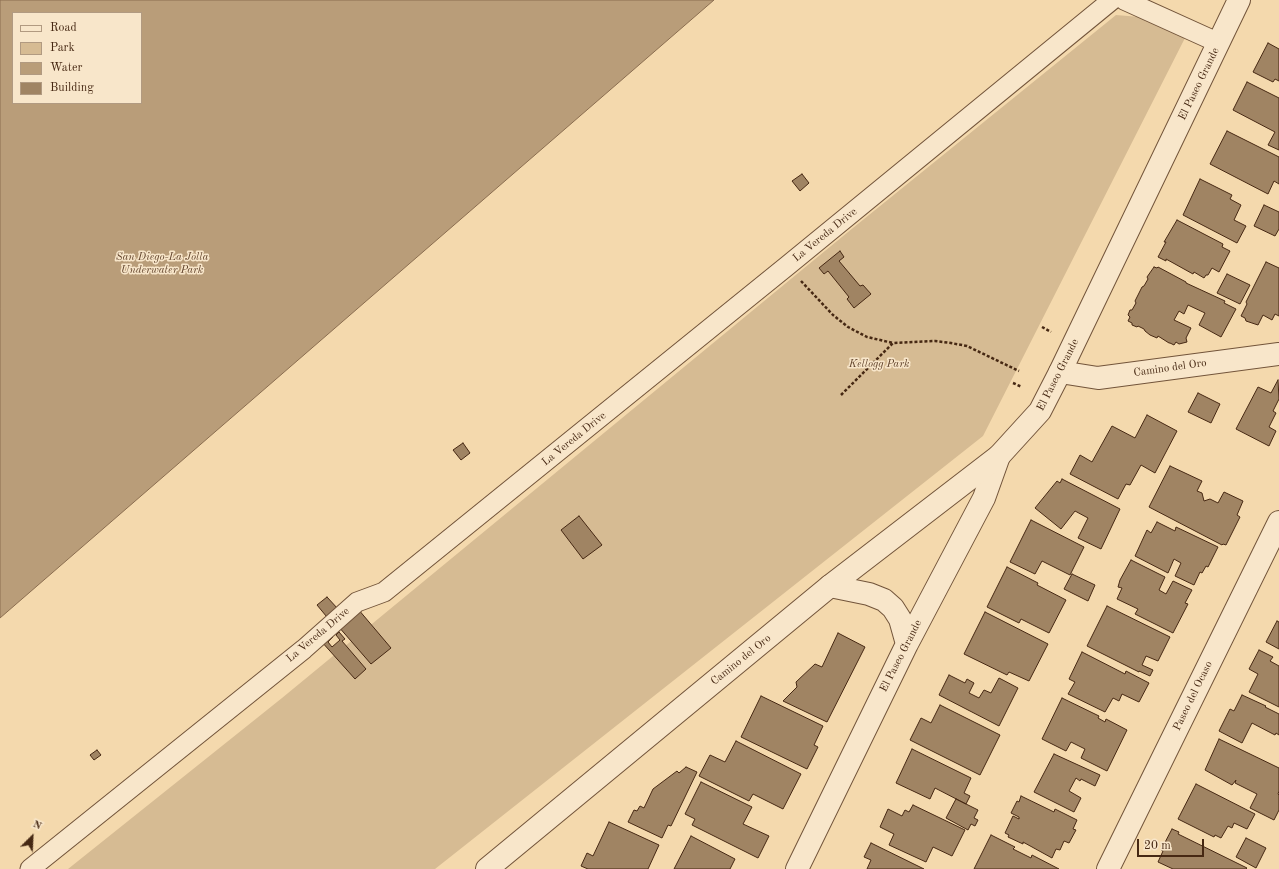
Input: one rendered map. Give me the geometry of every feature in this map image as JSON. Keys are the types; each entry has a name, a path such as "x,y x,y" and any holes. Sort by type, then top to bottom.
{"street":[{"name":"La Vereda Drive","path":"30,869 304,649 357,602 384,592 787,266 1112,0"},
{"path":"1124,0 1219,43"},
{"name":"El Paseo Grande","path":"797,869 907,644 984,498 999,456 1040,411 1060,372 1239,0"},
{"name":"Camino del Oro","path":"1060,372 1098,378 1279,354"},
{"name":"Camino del Oro","path":"488,869 830,586 999,456"},
{"name":"Paseo del Ocaso","path":"1108,869 1279,522"},
{"path":"830,586 869,594 884,600 893,608 900,620 907,644"}],"path":[{"path":"787,266 833,315 848,327 867,337 893,343 935,341 951,342 966,346 1019,371"},
{"path":"1042,327 1051,332"},
{"path":"841,395 893,343"},
{"path":"1013,383 1022,387"}],"green space":[{"name":"Kellogg Park","path":"1116,15 1140,17 1185,38 983,436 435,869 68,869 282,698 848,232"}],"water":[{"name":"San Diego-La Jolla Underwater Park","path":"0,0 714,0 0,618"}],"building":[{"path":"1268,43 1279,49 1279,81 1275,79 1273,82 1253,72"},
{"path":"1247,82 1279,98 1279,150 1268,145 1275,132 1233,110"},
{"path":"1227,131 1279,157 1279,184 1274,181 1268,194 1210,164"},
{"path":"802,174 809,183 800,191 792,181"},
{"path":"1200,179 1232,195 1230,199 1241,205 1234,220 1246,226 1237,243 1183,215"},
{"path":"1264,205 1279,212 1279,229 1275,236 1254,226"},
{"path":"1177,220 1223,244 1222,247 1230,251 1219,272 1212,268 1208,275 1204,278 1194,272 1193,274 1166,259 1166,261 1158,257 1166,242 1164,242"},
{"path":"840,251 844,257 839,261 860,286 863,285 871,294 854,308 847,299 849,297 828,271 824,274 819,268"},
{"path":"1266,262 1279,268 1279,316 1275,314 1272,320 1263,315 1258,325 1246,321 1245,318 1241,316 1247,304 1246,302"},
{"path":"1154,267 1158,267 1186,283 1225,301 1224,303 1236,309 1221,337 1199,325 1205,313 1188,305 1184,314 1179,311 1174,320 1191,328 1186,338 1187,342 1179,344 1176,342 1174,345 1158,336 1157,338 1150,335 1144,329 1132,325 1132,323 1128,321 1130,317 1128,315 1130,310 1132,310 1136,303 1135,301 1142,287 1148,279 1147,277"},
{"path":"1227,274 1250,285 1240,304 1217,293"},
{"path":"1278,380 1279,399 1273,411 1276,413 1269,427 1276,431 1269,446 1236,429 1258,387 1271,393"},
{"path":"1198,393 1220,404 1211,423 1188,412"},
{"path":"1147,415 1177,431 1155,473 1141,465 1130,485 1126,484 1118,499 1070,474 1080,455 1092,462 1112,426 1135,438"},
{"path":"463,443 470,453 461,460 453,450"},
{"path":"1170,466 1202,481 1197,491 1202,493 1204,501 1210,499 1218,503 1224,492 1243,501 1237,515 1240,517 1226,545 1222,545 1149,507"},
{"path":"1062,479 1120,509 1101,549 1078,538 1088,518 1075,511 1061,529 1035,508 1057,481 1060,483"},
{"path":"579,516 602,545 583,559 561,530"},
{"path":"1031,520 1084,547 1070,575 1042,561 1035,574 1010,562"},
{"path":"1157,522 1175,531 1176,527 1218,547 1208,567 1206,566 1202,573 1200,572 1194,585 1175,576 1181,563 1174,559 1168,573 1135,556 1147,530 1151,533"},
{"path":"1131,560 1165,577 1159,590 1166,594 1173,581 1192,590 1185,603 1188,604 1173,633 1135,614 1138,609 1117,599 1122,588 1118,587 1120,580"},
{"path":"1007,567 1066,600 1049,633 1021,619 1019,623 987,607"},
{"path":"1072,574 1095,585 1088,601 1064,589"},
{"path":"327,597 338,609 336,628 317,605"},
{"path":"1107,606 1170,637 1158,661 1146,656 1142,665 1153,670 1150,676 1087,646"},
{"path":"358,609 391,648 371,664 338,626"},
{"path":"985,612 1048,644 1029,681 1009,672 1007,675 964,654"},
{"path":"1277,621 1279,622 1279,649 1266,642"},
{"path":"339,632 345,639 342,641 366,669 355,679 321,641 330,633 333,637 328,642 332,647 340,640 336,635"},
{"path":"838,633 865,647 827,722 783,701 797,687 796,682 815,664 822,667"},
{"path":"1259,650 1273,657 1270,661 1279,666 1279,707 1249,692 1258,674 1249,669"},
{"path":"1082,652 1125,674 1126,671 1149,683 1139,702 1122,694 1119,701 1113,698 1105,712 1068,694 1075,682 1069,679"},
{"path":"949,675 965,683 967,679 974,683 969,693 979,698 984,690 991,693 999,678 1018,688 999,726 939,695"},
{"path":"1242,695 1279,714 1279,735 1276,733 1275,735 1252,723 1242,743 1219,731 1230,709 1234,711"},
{"path":"761,696 823,726 814,745 818,747 807,769 741,737"},
{"path":"1062,698 1099,716 1098,718 1105,722 1106,719 1127,730 1107,771 1081,758 1085,749 1071,742 1066,751 1042,739"},
{"path":"940,705 1000,735 980,775 910,740 921,718 931,723"},
{"path":"1219,739 1279,768 1279,810 1274,820 1250,808 1257,794 1235,783 1236,780 1232,785 1205,770"},
{"path":"736,741 801,774 783,809 753,794 749,801 699,776 710,755 725,762"},
{"path":"912,749 971,778 964,793 970,796 966,804 935,788 930,799 896,783"},
{"path":"97,750 101,755 94,760 90,755"},
{"path":"1054,754 1100,775 1095,786 1081,779 1080,781 1076,778 1069,791 1081,798 1074,812 1034,792"},
{"path":"686,767 697,772 671,826 668,825 662,838 628,822 634,810 637,811 640,806 644,808 653,789 677,771 679,773"},
{"path":"701,782 752,807 743,824 769,836 758,858 692,825 695,819 685,814"},
{"path":"1196,784 1255,814 1247,829 1234,823 1232,828 1228,826 1221,838 1215,835 1214,837 1178,819"},
{"path":"1021,796 1054,812 1055,809 1077,820 1073,829 1076,830 1069,843 1064,841 1060,850 1056,849 1052,858 1023,842 1023,844 1008,837 1009,835 1005,833 1013,816 1019,819 1019,817 1011,813 1017,801 1019,802"},
{"path":"956,799 978,810 974,818 978,820 975,826 971,824 968,830 946,818"},
{"path":"913,805 965,830 952,856 933,847 926,862 889,845 894,834 880,827 888,809 902,816 905,810 909,812"},
{"path":"609,822 659,845 648,869 588,869 581,866 587,853 593,856"},
{"path":"1172,829 1179,832 1178,834 1247,868 1173,869 1158,862 1163,851 1161,850"},
{"path":"991,835 1015,847 1013,849 1031,858 1032,855 1059,869 974,869"},
{"path":"691,836 735,859 730,869 674,869"},
{"path":"1246,838 1266,848 1256,868 1236,857"},
{"path":"871,843 924,869 867,869 871,860 864,857"}]}
